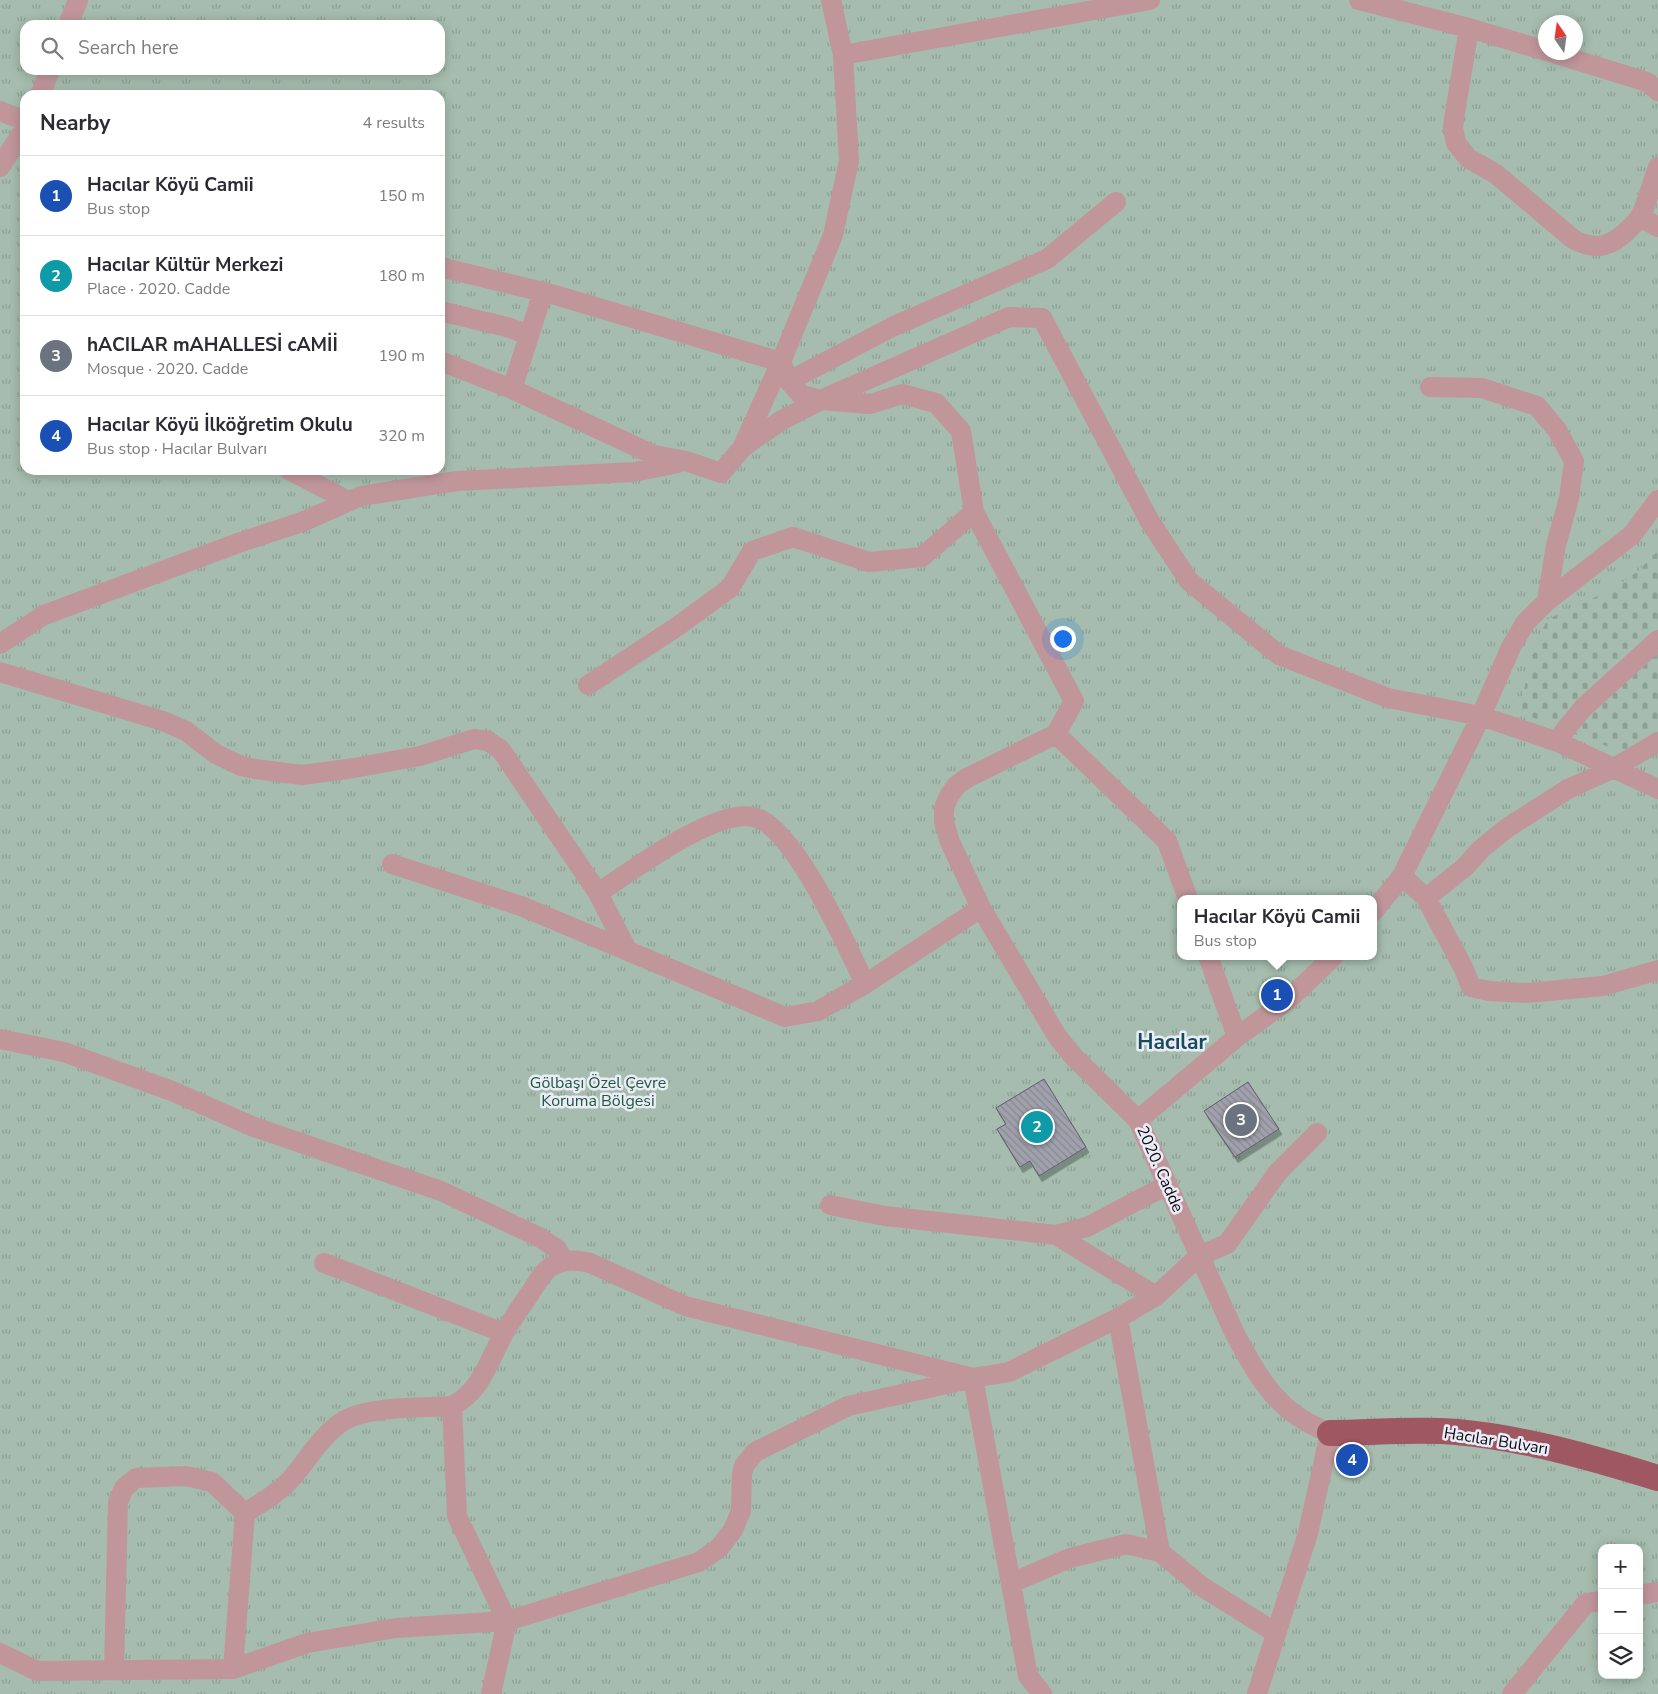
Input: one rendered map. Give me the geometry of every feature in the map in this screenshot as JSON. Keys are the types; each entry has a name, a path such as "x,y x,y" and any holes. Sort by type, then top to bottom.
{"main road":[{"name":"Hacılar Bulvarı","path":"1330,1433 1424,1431 1479,1435 1560,1451 1658,1478"}],"street":[{"path":"70,20 78,0"},
{"path":"743,447 781,362 833,235 849,160 843,56 831,0"},
{"path":"843,56 1150,0"},
{"path":"1359,0 1470,28 1538,49"},
{"path":"1470,28 1453,128 1459,149 1468,158 1496,174 1573,239 1580,243 1596,246 1621,238 1640,217 1658,167"},
{"path":"1576,60 1647,82 1658,92"},
{"path":"42,90 48,75"},
{"path":"0,111 20,119"},
{"path":"0,167 20,136"},
{"path":"789,380 892,327 1047,259 1116,202"},
{"path":"1640,217 1658,226"},
{"path":"445,268 543,292 781,362 789,380 801,395 821,400 870,404 902,394 936,403 961,431 974,512 1074,701 1056,734 1168,841 1187,895"},
{"path":"512,389 543,292"},
{"path":"445,312 507,327 529,335"},
{"path":"445,363 512,389 654,455 686,461 721,473 743,447 782,420 821,400 1009,318 1042,318 1149,520 1188,581 1279,655 1388,698 1481,716 1558,742 1658,789"},
{"path":"1430,387 1482,388 1537,406 1556,430 1574,461 1569,498 1556,545 1548,601"},
{"path":"0,644 44,615 241,542 302,522 361,496 457,481 634,472 686,461"},
{"path":"299,475 341,497 344,503"},
{"path":"1377,907 1402,876 1481,716 1511,647 1525,623 1548,601 1632,536 1658,500"},
{"path":"588,685 678,626 730,588 752,551 793,537 869,562 922,557 974,512"},
{"path":"1558,742 1583,708 1658,640"},
{"path":"0,672 163,721 186,731 216,754 255,769 302,775 420,756 474,740 481,739 495,745 501,750 598,892 627,950"},
{"name":"2020. Cadde","path":"1056,734 967,778 957,785 949,796 944,808 944,822 950,842 981,908 1057,1036 1073,1056 1138,1120 1235,1334 1264,1384 1274,1397 1295,1415 1308,1424 1330,1433"},
{"path":"1426,898 1507,828 1568,789 1614,768 1658,742"},
{"path":"598,892 687,836 716,822 735,817 753,816 765,821 782,835 824,900 866,984"},
{"path":"392,864 521,906 785,1017 818,1011 866,984 981,908"},
{"path":"1402,876 1426,898 1472,987 1489,991 1527,993 1603,986 1658,970"},
{"path":"1209,960 1237,1037"},
{"path":"1138,1120 1237,1037 1288,1000 1330,960"},
{"path":"0,1039 64,1052 172,1092 254,1127 441,1191 539,1237 557,1249 564,1261"},
{"path":"0,1653 37,1671 233,1669 307,1643 396,1628 507,1621 699,1562 719,1548 733,1530 741,1511 744,1466 755,1452 848,1406 973,1378 1009,1372 1118,1318 1156,1296 1199,1256 1227,1244 1278,1172 1317,1133"},
{"path":"830,1205 885,1216 1056,1235 1087,1226 1167,1185"},
{"path":"1056,1235 1156,1296"},
{"path":"245,1514 267,1500 290,1480 326,1435 348,1419 371,1411 452,1406 461,1402 479,1382 504,1333 544,1272 555,1264 564,1261 577,1260 590,1263 685,1306 973,1378"},
{"path":"324,1263 504,1333"},
{"path":"1118,1318 1160,1552"},
{"path":"973,1378 1011,1583 1026,1685 1042,1694"},
{"path":"452,1406 457,1516 507,1621 491,1694"},
{"path":"1257,1694 1308,1534 1330,1433"},
{"path":"114,1670 118,1502 124,1488 136,1478 186,1476 212,1482 245,1514"},
{"path":"233,1669 245,1514"},
{"path":"1011,1583 1070,1558 1126,1544 1160,1552 1202,1586 1276,1633"},
{"path":"1643,1594 1658,1592"},
{"path":"1512,1694 1586,1603 1598,1602"}],"green space":[{"name":"Gölbaşı Özel Çevre Koruma Bölgesi","path":"0,0 1658,0 1658,1694 0,1694"},
{"path":"1658,551 1658,733 1625,753 1518,712 1537,640 1548,619 1613,589 1638,571"}],"building":[{"path":"1044,1079 1086,1147 1039,1176 1030,1161 1020,1167 997,1129 1006,1124 996,1108"},
{"path":"1248,1082 1279,1129 1235,1157 1204,1111"}],"place":[{"name":"Hacılar Köyü Camii","path":"1277,995"},
{"name":"hACILAR mAHALLESİ cAMİİ","path":"1241,1120"},
{"name":"Hacılar Kültür Merkezi","path":"1037,1127"},
{"name":"Hacılar Köyü İlköğretim Okulu","path":"1352,1460"}],"district":[{"name":"Hacılar","path":"1172,1042"}]}
